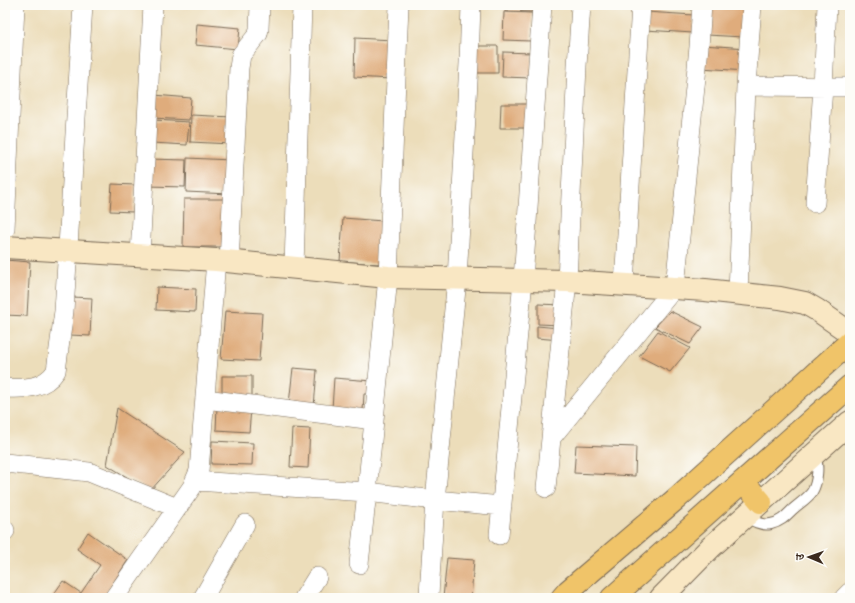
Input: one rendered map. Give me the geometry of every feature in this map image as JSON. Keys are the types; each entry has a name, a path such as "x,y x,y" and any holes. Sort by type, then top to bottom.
{"main road":[{"path":"562,598 568,591 676,499 850,342"},
{"path":"612,598 850,386"},
{"path":"743,481 761,502"}],"street":[{"path":"5,229 15,5"},
{"path":"5,388 40,385 51,378 56,371 64,311 83,5"},
{"path":"140,256 153,5"},
{"path":"114,598 195,481 199,470 205,399 223,261 239,68 241,55 258,34 260,5"},
{"path":"294,267 302,5"},
{"path":"359,564 388,277 399,5"},
{"path":"429,595 435,500 457,279 471,5"},
{"path":"499,534 523,280 542,5"},
{"path":"546,488 567,281 581,5"},
{"path":"624,284 641,5"},
{"path":"551,438 675,287 702,5"},
{"path":"738,293 746,86 752,5"},
{"path":"815,203 827,5"},
{"path":"746,86 850,87"},
{"path":"5,247 223,261 388,277 567,281 675,287 738,293 780,298 805,303 850,333"},
{"path":"205,399 374,420"},
{"path":"661,598 711,547 850,422"},
{"path":"5,464 89,472 177,508"},
{"path":"195,481 367,492 502,506"},
{"path":"203,598 245,524"},
{"path":"304,598 317,577"},
{"path":"844,598 850,592"}],"lane":[{"path":"745,516 759,524 779,522 811,493 817,471 817,459 815,453"}],"building":[{"path":"505,5 533,5 532,12 505,11"},
{"path":"709,5 746,5 743,37 707,35"},
{"path":"504,12 532,13 531,41 503,40"},
{"path":"646,12 694,15 693,33 645,30"},
{"path":"197,24 240,28 238,49 195,45"},
{"path":"355,38 393,40 391,79 354,77"},
{"path":"702,45 748,48 746,71 701,68"},
{"path":"474,46 498,46 498,73 473,73"},
{"path":"503,52 532,53 532,78 502,77"},
{"path":"154,95 191,98 189,120 152,118"},
{"path":"501,104 528,104 528,128 500,128"},
{"path":"191,115 232,117 231,144 190,142"},
{"path":"153,120 189,122 187,145 152,143"},
{"path":"187,158 231,160 229,194 186,192"},
{"path":"148,159 186,160 185,187 148,186"},
{"path":"112,184 135,185 133,212 110,211"},
{"path":"184,199 228,199 228,247 183,247"},
{"path":"343,218 383,221 379,264 340,261"},
{"path":"5,260 30,262 27,316 5,315"},
{"path":"157,287 196,289 195,312 156,310"},
{"path":"72,297 92,298 90,336 70,335"},
{"path":"538,304 562,305 560,325 538,324"},
{"path":"225,311 262,313 259,361 221,359"},
{"path":"670,311 703,327 690,344 655,327"},
{"path":"537,326 560,328 560,340 537,338"},
{"path":"658,331 690,348 670,372 639,356"},
{"path":"293,368 317,370 314,407 289,404"},
{"path":"222,376 252,376 252,399 222,398"},
{"path":"334,378 372,381 372,394 364,394 363,411 332,409"},
{"path":"217,406 251,409 249,432 216,430"},
{"path":"117,408 185,452 150,491 107,465"},
{"path":"292,428 310,429 308,468 290,467"},
{"path":"212,441 253,443 252,465 211,464"},
{"path":"576,445 636,447 635,476 574,473"},
{"path":"88,532 128,560 103,598 51,598 63,581 81,593 100,565 77,549"},
{"path":"447,558 474,560 471,598 443,598"}]}
